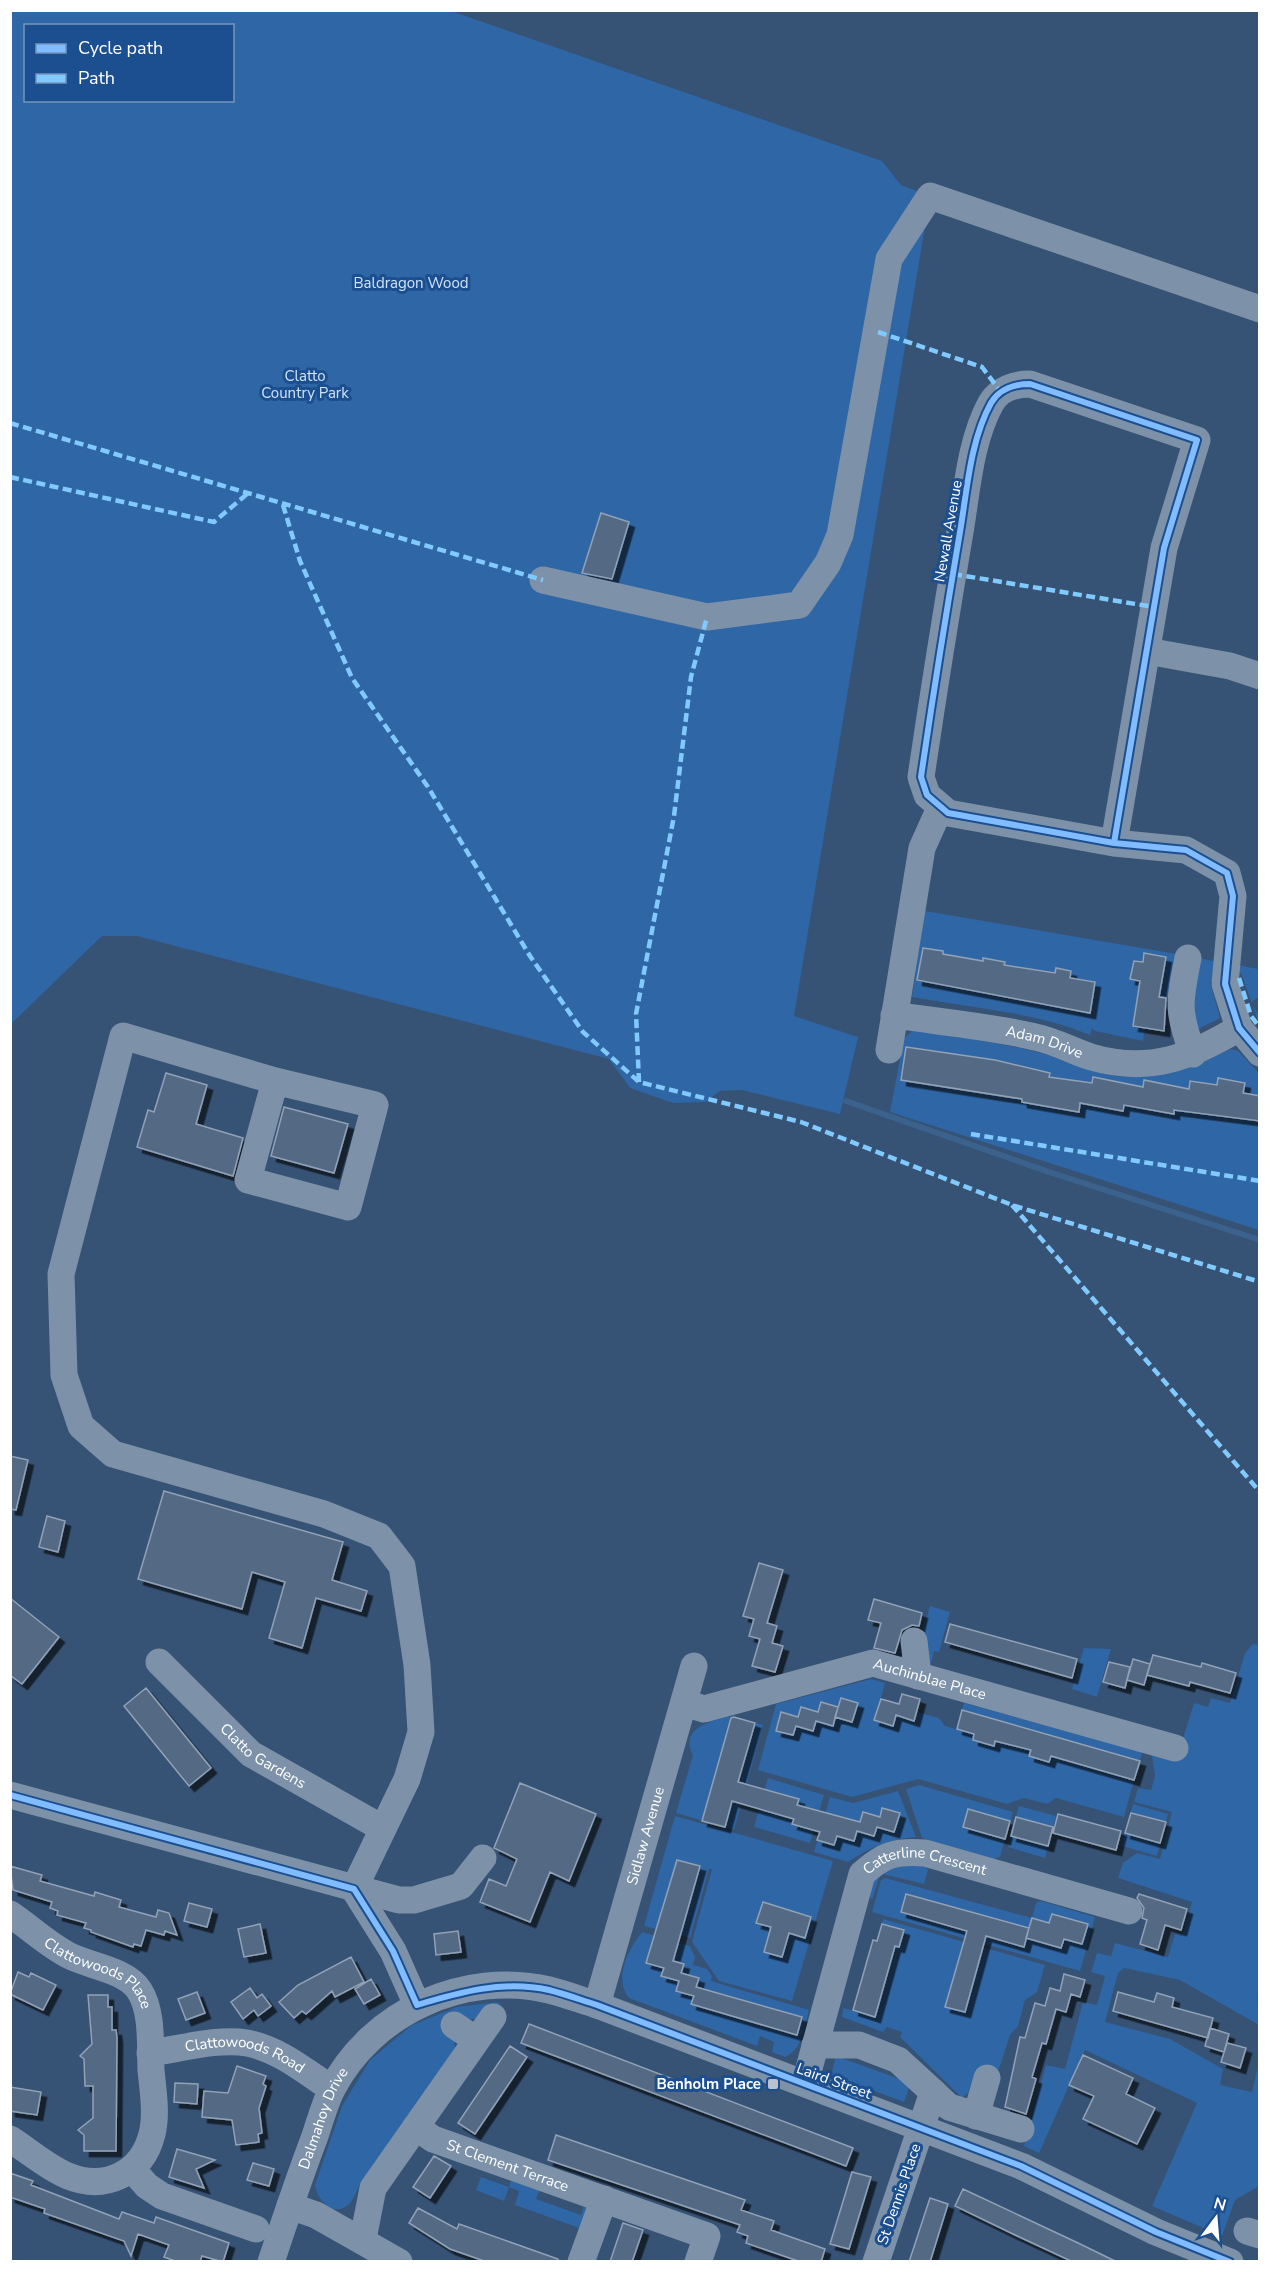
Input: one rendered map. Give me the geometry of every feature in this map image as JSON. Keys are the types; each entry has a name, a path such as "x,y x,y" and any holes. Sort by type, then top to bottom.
{"street":[{"path":"543,580 707,617 799,605 828,563 840,535 889,259 930,196 1260,309"},
{"name":"Newall Avenue","path":"940,808 927,795 921,777 970,472 991,403 1008,388 1030,384 1197,440 1164,548 1147,651"},
{"path":"1114,843 1147,651 1230,666 1260,676"},
{"path":"889,1050 922,848 940,808 957,816 1114,843 1186,850 1227,873 1233,896 1225,984 1239,1028 1260,1053"},
{"path":"1188,958 1180,1000 1181,1021 1193,1054"},
{"name":"Adam Drive","path":"894,1015 1034,1036 1112,1062 1149,1063 1193,1054 1239,1028"},
{"path":"276,1082 248,1180 348,1207 375,1105 276,1082 123,1036 61,1274 64,1375 81,1426 113,1454 324,1514 379,1536 402,1566 417,1665 421,1732 407,1779 354,1889"},
{"path":"914,1641 918,1676"},
{"name":"Clatto Gardens","path":"159,1662 251,1754 382,1828"},
{"name":"Auchinblae Place","path":"684,1704 704,1709 873,1663 1175,1748"},
{"name":"Sidlaw Avenue","path":"597,2005 694,1666"},
{"path":"10,1796 399,1900 414,1900 461,1886 483,1858"},
{"name":"Catterline Crescent","path":"805,2083 862,1874 879,1859 901,1851 925,1853 1130,1911"},
{"path":"354,1889 393,1951 417,2005"},
{"name":"Clattowoods Place","path":"10,1914 48,1944 71,1957 126,1979 139,1989 148,2018 150,2053"},
{"name":"Laird Street","path":"417,2005 467,1989 514,1986 548,1990 597,2005 921,2126 1021,2166 1156,2232 1230,2262"},
{"name":"Dalmahoy Drive","path":"271,2262 332,2090 355,2053 382,2027 417,2005"},
{"path":"363,2239 374,2188 493,2017"},
{"path":"454,2025 476,2040"},
{"name":"Clattowoods Road","path":"150,2053 223,2042 246,2043 267,2049 332,2090"},
{"path":"815,2044 859,2045 898,2060 949,2107 1021,2129"},
{"path":"10,2139 66,2175 90,2183 112,2181 132,2169 146,2151 152,2133 154,2113 150,2053"},
{"path":"976,2116 987,2078"},
{"path":"921,2126 933,2092"},
{"name":"St Dennis Place","path":"876,2262 921,2126"},
{"name":"St Clement Terrace","path":"416,2127 433,2139 707,2236 698,2262"},
{"path":"132,2169 147,2186 162,2196 256,2229"},
{"path":"581,2262 604,2199"},
{"path":"290,2206 316,2215 363,2239 399,2262"}],"green space":[{"name":"Clatto Country Park","path":"11,11 451,11 882,161 901,185 930,196 794,1016 858,1037 840,1114 742,1090 720,1091 705,1102 673,1103 630,1088 609,1059 137,936 102,936 11,1024"},
{"path":"925,911 1177,954 1170,998 1138,994 1133,1025 1145,1028 1143,1041 1095,1031 1092,1028 1090,1035 1025,1016 912,997"},
{"path":"1197,958 1259,969 1259,997 1251,1002 1241,973 1210,982 1220,1018 1192,1032"},
{"path":"1252,1004 1259,1016 1259,1023"},
{"path":"914,1030 985,1041 1043,1054 1108,1075 1126,1077 1162,1074 1197,1064 1231,1049 1238,1051 1259,1073 1259,1230 890,1112 904,1038","holes":["1094,1077 1128,1084 1123,1111 1089,1105","1179,1087 1173,1114 1139,1108"]},
{"path":"930,1606 950,1612 939,1652 934,1651 931,1663 922,1660 920,1640"},
{"path":"1253,1644 1259,1645 1260,1981 1257,1997 1259,2025 1180,1980 1124,1968 1118,1973 1105,2022 1170,2039 1223,2069 1220,2085 1252,2092 1259,2062 1259,2186 1235,2200 1222,2236 1152,2206 1197,2103 1085,2050 1039,2153 1024,2146 1046,2065 1065,2069 1083,2002 1097,2005 1105,1976 1091,1972 1097,1953 1111,1956 1115,1943 1168,1957 1175,1934 1182,1936 1192,1902 1118,1878 1123,1863 1137,1853 1160,1859 1172,1812 1134,1802 1138,1788 1151,1790 1155,1776 1152,1756 1176,1761 1194,1703 1208,1707 1211,1698 1230,1703 1245,1653"},
{"path":"1084,1648 1111,1649 1097,1697 1072,1689"},
{"path":"871,1679 885,1683 875,1720 892,1726 896,1715 914,1720 917,1712 939,1718 945,1726 956,1729 964,1703 1142,1752 1140,1761 1119,1755 1113,1774 1134,1780 1124,1817 1056,1798 1047,1804 1024,1798 1007,1804 918,1779 852,1797 758,1770 776,1704","holes":["841,1698 858,1703 852,1722 835,1717 816,1721 812,1731 796,1726 793,1735 776,1731 781,1712 798,1717 818,1712 821,1702 838,1707"]},
{"path":"732,1716 763,1725 734,1830 676,1813 693,1755 690,1738 694,1732 707,1723"},
{"path":"768,1778 824,1795 810,1843 754,1827"},
{"path":"919,1785 1013,1812 1000,1857 993,1859 922,1838 906,1789"},
{"path":"898,1791 916,1837 880,1845 848,1862 814,1852 830,1797 853,1803"},
{"path":"1133,1804 1168,1814 1157,1856 1122,1846"},
{"path":"1019,1806 1056,1816 1045,1858 1008,1847"},
{"path":"675,1816 833,1861 792,2001 719,1981 692,1942 712,1869 709,1869 690,1938 644,1926"},
{"path":"922,1861 928,1870 924,1884 883,1874 879,1878 872,1900 866,1890 875,1873"},
{"path":"885,1878 1032,1918 1036,1903 1041,1901 1095,1917 1080,1971 872,1912 881,1880"},
{"path":"883,1919 1045,1965 1037,1992 1025,2000 1018,2026 1010,2035 997,2075 976,2069 968,2093 962,2098 900,2037 902,2032 887,2027 883,2032 842,2017 843,2008 875,2016 895,1946 899,1947 904,1930 882,1924"},
{"path":"642,1932 690,1946 695,1957 693,1965 707,1969 712,1976 711,1981 809,2010 802,2037 796,2049 785,2057 772,2052 774,2042 760,2036 757,2046 629,1998 624,1990 622,1973 632,1947"},
{"path":"498,2002 504,2008 501,2019 468,2019 446,2031 454,2041 456,2052 447,2060 360,2184 350,2203 336,2209 326,2205 315,2185 342,2106 370,2060 412,2025 457,2007"},
{"path":"836,2056 905,2081 909,2088 904,2102 831,2075"},
{"path":"513,2174 542,2184 536,2199 581,2215 586,2199 591,2211 585,2230 515,2205 519,2191 509,2187"},
{"path":"481,2177 509,2187 504,2201 476,2190"}],"building":[{"path":"601,513 629,522 612,579 582,573"},
{"path":"923,948 943,951 943,954 983,961 983,958 1005,962 1004,965 1055,973 1056,968 1071,971 1070,978 1095,982 1090,1013 917,980"},
{"path":"1144,953 1166,957 1159,997 1166,998 1164,1031 1133,1026 1140,981 1130,979 1134,961 1143,962"},
{"path":"906,1047 995,1060 1050,1073 1049,1077 1092,1083 1093,1077 1143,1087 1144,1080 1189,1089 1190,1081 1217,1085 1218,1078 1245,1083 1243,1093 1260,1096 1260,1121 1174,1110 1174,1114 1124,1105 1123,1111 1080,1103 1079,1112 1022,1102 1022,1099 901,1080"},
{"path":"166,1073 207,1085 196,1124 243,1138 233,1176 137,1147 148,1110 154,1112"},
{"path":"284,1107 348,1124 334,1173 271,1156"},
{"path":"10,1456 28,1460 16,1510 10,1509"},
{"path":"164,1491 343,1542 332,1580 367,1591 361,1611 316,1598 302,1648 269,1638 285,1582 252,1572 242,1609 138,1579"},
{"path":"47,1516 65,1521 58,1552 39,1547"},
{"path":"759,1563 783,1570 767,1623 777,1626 772,1643 783,1646 775,1672 752,1666 760,1639 749,1636 754,1619 743,1616"},
{"path":"10,1598 59,1637 22,1684 10,1675"},
{"path":"874,1599 922,1613 919,1626 912,1625 902,1630 895,1653 874,1648 881,1623 868,1620"},
{"path":"950,1624 1077,1659 1072,1678 945,1642"},
{"path":"1153,1655 1201,1667 1202,1663 1236,1673 1230,1693 1190,1682 1189,1686 1147,1675"},
{"path":"1133,1659 1150,1664 1144,1685 1127,1680"},
{"path":"1109,1662 1130,1667 1125,1688 1103,1682"},
{"path":"146,1688 211,1768 189,1786 124,1706"},
{"path":"902,1694 920,1699 914,1721 896,1715 893,1726 874,1720 881,1699 899,1704"},
{"path":"841,1698 858,1703 852,1722 835,1717"},
{"path":"821,1702 838,1707 833,1726 816,1721 813,1731 796,1726 793,1735 776,1731 781,1712 798,1717 801,1707 818,1712"},
{"path":"962,1710 1140,1761 1134,1780 1051,1756 1049,1762 1029,1756 1031,1750 995,1741 994,1746 973,1740 974,1734 957,1729"},
{"path":"731,1718 755,1723 738,1782 799,1799 797,1805 860,1822 863,1812 880,1817 882,1808 900,1813 894,1832 877,1827 874,1836 857,1831 854,1841 837,1836 834,1845 817,1840 820,1832 792,1824 794,1819 732,1801 725,1827 702,1821"},
{"path":"520,1783 596,1814 569,1881 550,1872 530,1922 480,1902 489,1879 506,1886 517,1859 494,1848"},
{"path":"968,1809 1010,1821 1005,1839 963,1827"},
{"path":"1131,1813 1166,1822 1160,1843 1125,1833"},
{"path":"1058,1814 1121,1831 1116,1850 1053,1833"},
{"path":"1016,1817 1053,1827 1048,1846 1011,1836"},
{"path":"677,1860 700,1866 673,1961 684,1964 681,1973 699,1978 696,1987 802,2017 797,2035 691,2004 694,1996 676,1991 679,1981 661,1976 664,1968 646,1963"},
{"path":"10,1866 42,1875 40,1881 94,1896 95,1892 121,1900 119,1907 156,1917 158,1910 169,1913 177,1935 165,1931 164,1935 146,1930 141,1946 134,1944 133,1947 91,1932 84,1928 86,1923 57,1915 58,1911 50,1908 52,1902 13,1890"},
{"path":"906,1894 1029,1928 1024,1947 986,1936 965,2012 945,2007 967,1931 901,1912"},
{"path":"1139,1894 1187,1909 1181,1930 1165,1925 1158,1950 1140,1944 1147,1920 1142,1918 1144,1908 1137,1898"},
{"path":"763,1902 811,1917 805,1938 789,1933 782,1957 764,1952 771,1927 756,1923"},
{"path":"189,1903 212,1909 207,1927 184,1921"},
{"path":"1052,1914 1088,1924 1082,1944 1064,1939 1061,1948 1026,1938 1032,1918 1049,1923"},
{"path":"260,1924 266,1953 244,1957 238,1929"},
{"path":"882,1924 904,1930 899,1947 895,1946 875,2017 853,2010 873,1940 877,1941"},
{"path":"458,1931 461,1952 436,1955 434,1934"},
{"path":"351,1957 364,1982 335,1997 332,1991 306,2014 302,2011 294,2018 279,2002 298,1985"},
{"path":"18,1972 29,1977 31,1973 56,1985 43,2010 10,1994"},
{"path":"1064,1974 1085,1980 1080,1997 1071,1994 1066,2012 1056,2009 1046,2044 1042,2043 1032,2077 1036,2079 1026,2114 1005,2107 1020,2037 1025,2038 1035,2003 1045,2006 1050,1988 1060,1991"},
{"path":"371,1979 380,1995 364,2004 355,1989"},
{"path":"250,1988 257,1998 262,1994 271,2006 258,2016 254,2010 243,2019 231,2002"},
{"path":"197,1992 205,2013 186,2020 178,1999"},
{"path":"1118,1992 1154,2002 1157,1993 1174,1998 1172,2007 1213,2018 1208,2038 1113,2011"},
{"path":"88,1995 108,1995 108,2007 112,2007 112,2030 116,2030 117,2038 116,2151 84,2151 84,2135 78,2130 93,2118 93,2086 85,2086 84,2059 80,2056 92,2044"},
{"path":"529,2024 853,2148 846,2166 521,2043"},
{"path":"1210,2028 1229,2034 1224,2052 1205,2046"},
{"path":"1227,2043 1246,2048 1240,2068 1221,2062"},
{"path":"510,2046 527,2057 475,2134 458,2123"},
{"path":"1083,2055 1133,2078 1126,2094 1155,2108 1137,2144 1083,2119 1094,2096 1069,2085"},
{"path":"237,2066 266,2076 263,2084 266,2086 259,2108 262,2133 258,2134 259,2142 236,2145 232,2120 202,2117 204,2091 228,2093"},
{"path":"175,2083 198,2084 197,2104 174,2102"},
{"path":"10,2087 41,2092 37,2115 10,2111"},
{"path":"556,2135 745,2200 741,2210 774,2221 771,2230 825,2249 821,2262 801,2262 746,2243 748,2236 737,2232 740,2225 548,2160"},
{"path":"177,2149 215,2160 196,2169 204,2188 169,2177"},
{"path":"434,2156 451,2166 430,2198 413,2187"},
{"path":"253,2163 274,2169 269,2186 247,2180"},
{"path":"852,2172 871,2177 849,2249 830,2244"},
{"path":"10,2173 33,2181 31,2185 119,2219 122,2212 154,2223 156,2217 229,2243 223,2262 202,2256 200,2262 178,2262 164,2257 169,2245 138,2234 131,2256 124,2241 44,2213 45,2209 10,2197"},
{"path":"963,2189 1117,2262 1073,2262 1013,2234 955,2206"},
{"path":"930,2198 948,2204 930,2262 909,2262"},
{"path":"418,2208 457,2229 459,2224 558,2259 558,2262 487,2262 450,2249 409,2223"},
{"path":"623,2223 643,2230 632,2262 610,2262"}],"waterway":[{"path":"846,1101 1049,1172 1260,1240"}],"marked path":[{"path":"878,332 982,367 1001,392"},
{"path":"10,423 543,580"},
{"path":"10,477 214,522 247,494"},
{"path":"283,505 300,561 352,678 428,787 530,956 583,1032 639,1082 801,1122 1012,1205 1260,1282"},
{"path":"953,574 1154,607"},
{"path":"639,1082 636,1014 674,816 691,677 707,617"},
{"path":"1239,978 1251,1016 1260,1028"},
{"path":"971,1134 1260,1181"},
{"path":"1012,1205 1260,1492"}],"cycle path":[{"path":"1114,843 1164,548 1197,440 1030,384 1019,385 1008,388 994,398 978,433 974,450 921,777 927,795 948,813 1114,843 1186,850 1227,873 1233,896 1225,984 1239,1028 1260,1053"},
{"path":"10,1795 354,1889 393,1951 417,2005 466,1992 498,1987 532,1987 567,1995 1021,2166 1156,2232 1230,2262"}],"place":[{"name":"Benholm Place","path":"773,2084"}],"park label":[{"name":"Baldragon Wood","path":"411,283"}]}
